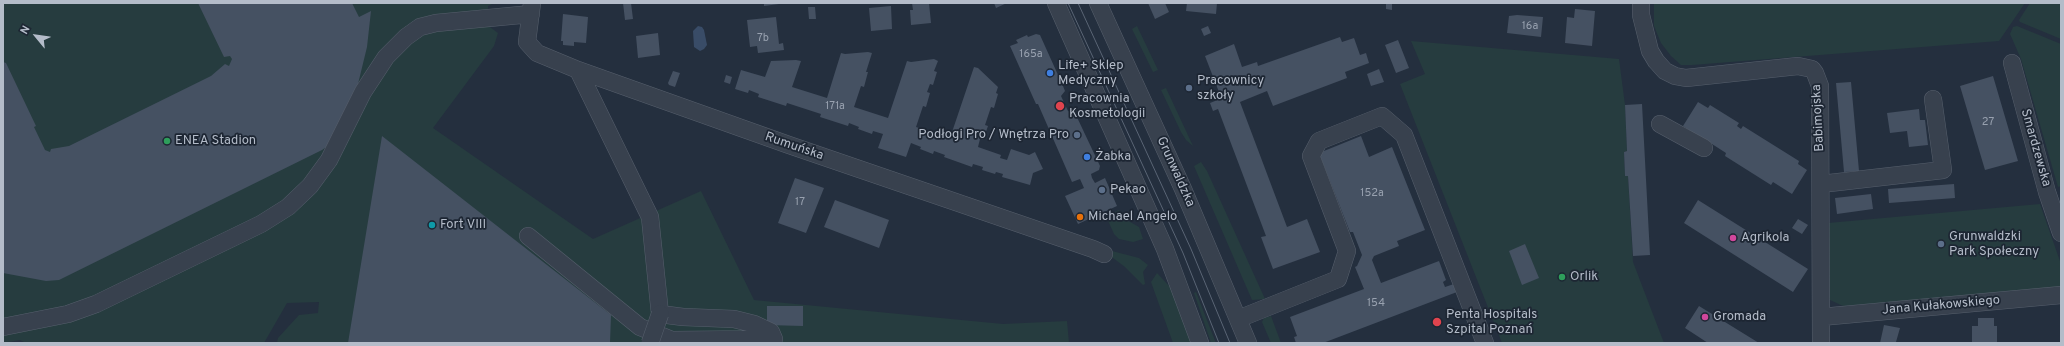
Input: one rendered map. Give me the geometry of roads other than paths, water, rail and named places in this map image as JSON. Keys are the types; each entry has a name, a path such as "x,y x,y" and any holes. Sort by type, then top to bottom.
{"street":[{"path":"1056,3 1165,249 1200,343"},
{"name":"Grunwaldzka","path":"1098,3 1180,182 1248,343"},
{"name":"Babimojska","path":"1641,3 1641,15 1650,51 1656,61 1666,71 1675,76 1686,78 1798,66 1812,69 1820,86 1821,343"},
{"path":"3,327 68,314 96,304 260,224 288,207 310,186 329,160 364,92 386,57 406,37 420,27 436,23 531,8"},
{"name":"Rumuńska","path":"531,8 527,42 537,53 578,70 788,145 1086,246 1104,254"},
{"name":"Smardzewska","path":"2012,63 2047,192 2061,233"},
{"path":"578,70 650,217 660,314 650,343"},
{"path":"1821,184 1943,170 1933,99"},
{"path":"1238,319 1338,279 1347,251 1312,156 1320,141 1382,116 1404,135 1485,343"},
{"path":"1660,124 1704,148"},
{"path":"528,236 640,328 672,340 774,340 771,332 754,324 734,319 683,318 660,314"},
{"name":"Jana Kułakowskiego","path":"1821,317 2061,295"}],"water":[{"path":"698,26 702,27 704,30 707,45 700,51 694,47 693,31"}],"tram line":[{"path":"1068,3 1183,253 1219,343"},
{"path":"1078,3 1191,249 1230,343"}],"place":[{"name":"Life+ Sklep Medyczny","path":"1050,73"},
{"name":"Pracownicy szkoły","path":"1189,88"},
{"name":"Pracownia Kosmetologii","path":"1060,106"},
{"name":"Podłogi Pro / Wnętrza Pro","path":"1077,135"},
{"name":"ENEA Stadion","path":"167,141"},
{"name":"Żabka","path":"1087,157"},
{"name":"Pekao","path":"1102,190"},
{"name":"Michael Angelo","path":"1080,217"},
{"name":"Fort VIII","path":"432,225"},
{"name":"Agrikola","path":"1733,238"},
{"name":"Grunwaldzki Park Społeczny","path":"1941,244"},
{"name":"Orlik","path":"1562,277"},
{"name":"Gromada","path":"1705,317"},
{"name":"Penta Hospitals Szpital Poznań","path":"1437,322"}]}
